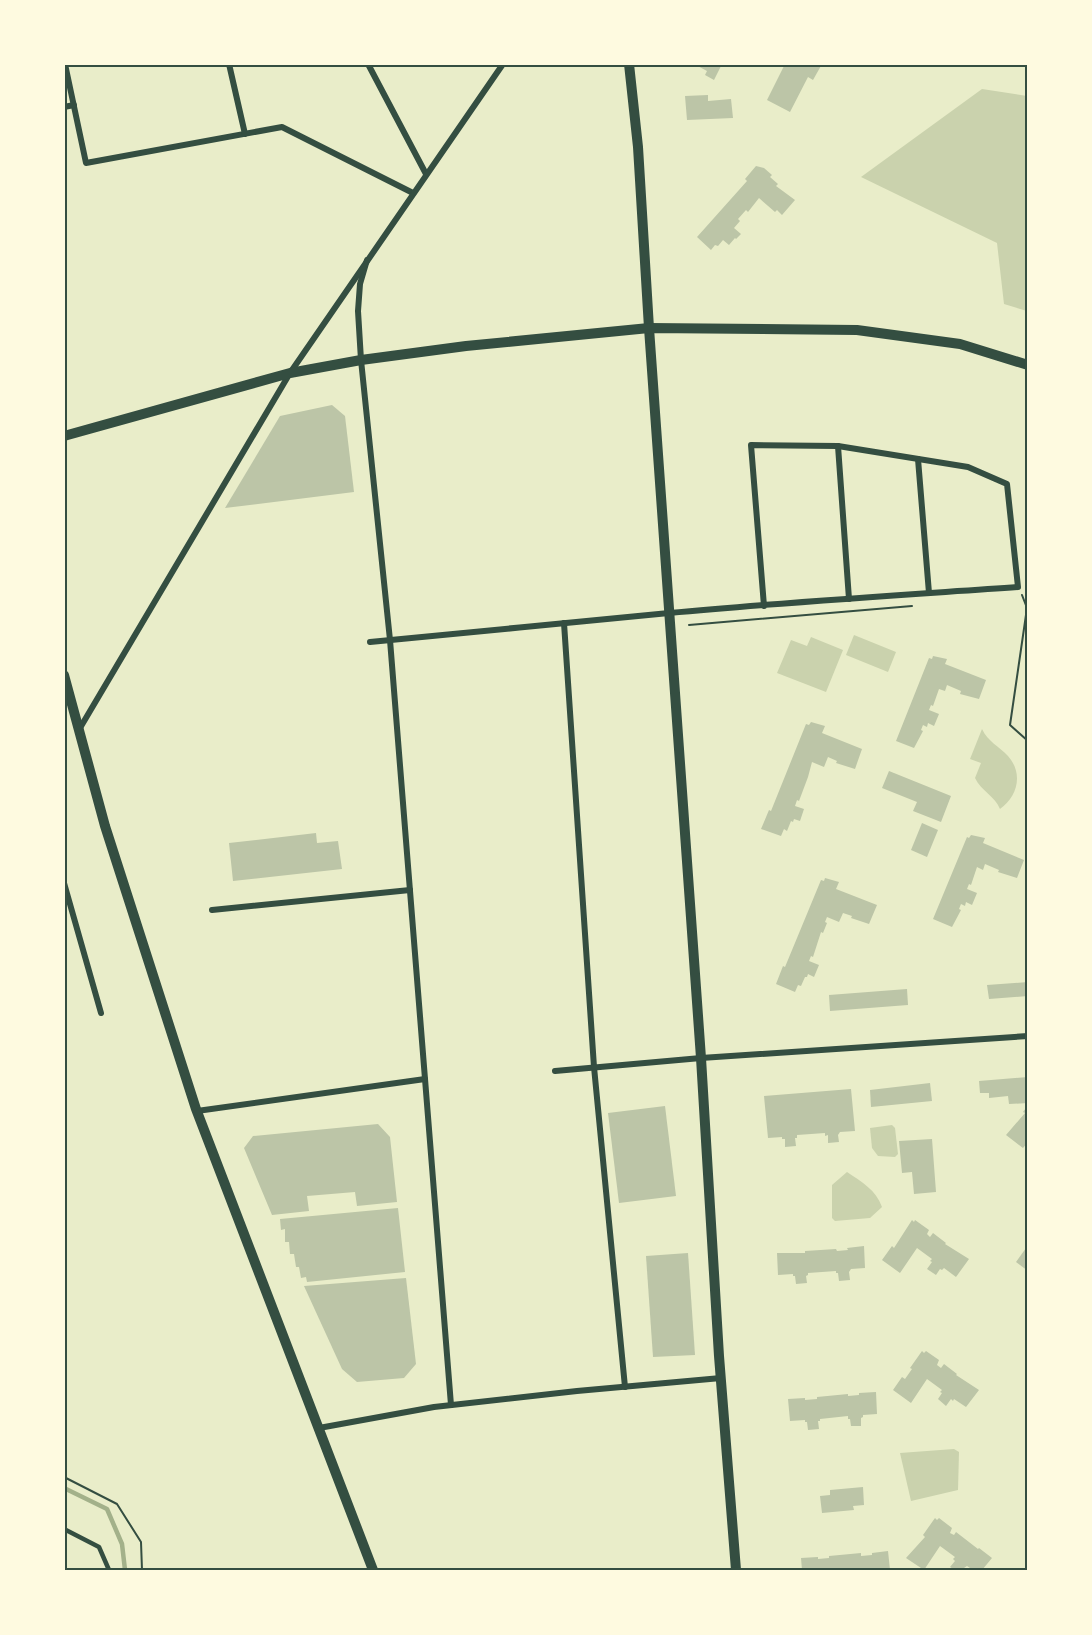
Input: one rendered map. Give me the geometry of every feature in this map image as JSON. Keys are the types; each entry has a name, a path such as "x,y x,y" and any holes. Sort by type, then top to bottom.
{"street":[{"path":"65,64 86,163 282,127 413,193"},
{"path":"229,64 245,134"},
{"path":"368,64 426,174"},
{"path":"80,728 290,373 503,64"},
{"path":"629,64 638,147 736,1570"},
{"path":"64,107 74,105"},
{"path":"368,260 360,284 358,311 361,360 390,640 451,1405"},
{"path":"64,436 290,373 361,360 466,346 649,328 856,330 960,344 1028,365"},
{"path":"370,642 670,613 764,606 929,593 1018,587 1008,484 968,467 838,446 752,445 764,606"},
{"path":"838,446 849,599"},
{"path":"918,459 929,593"},
{"path":"564,623 594,1067 625,1386"},
{"path":"64,675 105,826 197,1111 373,1570"},
{"path":"65,888 101,1013"},
{"path":"212,910 410,890"},
{"path":"555,1071 701,1058 1028,1036"},
{"path":"197,1111 425,1079"},
{"path":"318,1428 451,1405 721,1378"}],"lane":[{"path":"64,1529 99,1547 109,1570"}],"path":[{"path":"1018,587 1027,608 1010,725 1028,741"},
{"path":"689,625 915,605"},
{"path":"64,1477 117,1504 141,1542 142,1570"}],"green space":[{"path":"982,89 1027,96 1027,311 1004,304 997,243 861,177"},
{"path":"854,635 896,652 888,672 846,655"},
{"path":"811,637 843,650 826,692 777,673 791,640 807,646"},
{"path":"982,729 990,741 1008,756 1016,770 1014,792 1000,809 975,778 981,763 970,759"},
{"path":"892,1125 895,1128 898,1154 895,1157 878,1156 872,1148 870,1128"},
{"path":"847,1172 868,1187 882,1207 870,1218 835,1221 832,1218 832,1185"},
{"path":"954,1449 959,1452 958,1490 911,1501 900,1453"}],"building":[{"path":"694,64 722,64 714,80 705,75 707,71"},
{"path":"785,64 822,64 813,80 808,77 790,112 767,100"},
{"path":"708,95 708,101 731,99 733,118 687,120 685,96"},
{"path":"756,166 764,168 778,184 776,186 795,200 782,215 759,198 748,212 746,210 738,219 740,221 734,228 741,234 729,245 723,240 711,250 697,237 747,181 745,179"},
{"path":"332,405 345,416 354,492 225,508 280,416"},
{"path":"933,656 947,659 945,664 986,680 979,699 960,694 961,691 947,685 945,691 939,689 933,706 931,705 929,710 939,714 934,726 928,723 927,727 923,725 921,730 923,731 914,748 896,741 929,658 932,659"},
{"path":"811,722 825,726 822,733 862,749 855,769 836,763 837,761 828,757 824,767 812,762 799,801 797,800 795,806 804,809 800,821 794,819 793,822 791,821 787,831 784,829 781,836 761,829 769,810 771,811 806,724 809,725"},
{"path":"889,771 951,796 941,822 913,811 917,802 882,788"},
{"path":"922,823 938,830 927,857 911,850"},
{"path":"316,833 317,843 338,841 342,869 233,881 229,843"},
{"path":"971,835 985,838 983,843 1024,860 1017,878 998,872 999,870 985,864 983,870 977,867 971,885 969,884 967,889 977,893 972,905 966,902 965,906 961,904 959,909 961,910 952,927 933,919 967,837"},
{"path":"825,878 839,882 836,889 877,905 869,924 843,913 839,922 827,917 823,933 821,932 813,957 811,956 809,961 819,965 814,977 808,974 795,992 776,984 821,880 824,881"},
{"path":"1028,982 1028,996 989,999 987,985"},
{"path":"907,989 908,1005 830,1011 829,995"},
{"path":"1028,1077 1028,1103 1009,1104 1008,1096 989,1098 989,1093 980,1093 979,1081"},
{"path":"930,1083 932,1101 871,1107 870,1090"},
{"path":"851,1089 855,1131 840,1132 839,1142 828,1143 828,1135 825,1136 825,1133 797,1135 796,1146 785,1147 785,1139 782,1137 768,1138 764,1096"},
{"path":"1028,1105 1028,1142 1023,1148 1006,1135 1025,1113 1023,1112"},
{"path":"665,1106 676,1196 619,1203 608,1113"},
{"path":"378,1124 390,1137 397,1202 357,1206 355,1192 307,1196 309,1211 272,1215 244,1148 253,1136"},
{"path":"932,1139 936,1192 914,1194 912,1172 902,1173 899,1141"},
{"path":"398,1208 405,1272 307,1282 306,1277 301,1278 294,1254 290,1254 289,1242 285,1242 285,1229 281,1230 280,1219"},
{"path":"912,1220 929,1230 927,1234 930,1237 933,1233 945,1244 969,1259 956,1277 944,1268 940,1269 936,1275 927,1269 932,1259 917,1248 900,1273 882,1260 892,1246 894,1248"},
{"path":"864,1246 865,1268 851,1269 850,1280 839,1281 836,1271 808,1273 807,1283 796,1284 793,1274 778,1275 777,1253 805,1253 805,1251 836,1249 837,1251"},
{"path":"1026,1248 1028,1250 1028,1271 1016,1262"},
{"path":"688,1253 695,1355 653,1357 646,1256"},
{"path":"406,1278 416,1364 404,1378 357,1382 342,1369 304,1286"},
{"path":"922,1351 924,1353 926,1351 939,1360 937,1365 941,1368 944,1364 979,1390 966,1407 954,1399 953,1401 951,1399 946,1406 938,1399 942,1390 927,1379 911,1403 893,1390 902,1377 905,1379"},
{"path":"876,1392 877,1414 863,1415 861,1426 851,1426 848,1416 820,1419 819,1429 808,1430 805,1420 790,1421 788,1399 805,1398 805,1400"},
{"path":"863,1487 864,1505 853,1506 854,1510 822,1513 820,1496 830,1495 830,1490"},
{"path":"935,1518 937,1520 939,1518 952,1528 950,1533 954,1535 956,1532 992,1558 982,1570 973,1570 967,1566 961,1570 955,1570 950,1567 955,1557 940,1546 924,1570 906,1558 925,1537 923,1535"},
{"path":"888,1551 890,1570 802,1570 801,1558 818,1557 818,1559 861,1553 861,1556"}],"waterway":[{"path":"64,1488 107,1509 122,1544 125,1570"}]}
